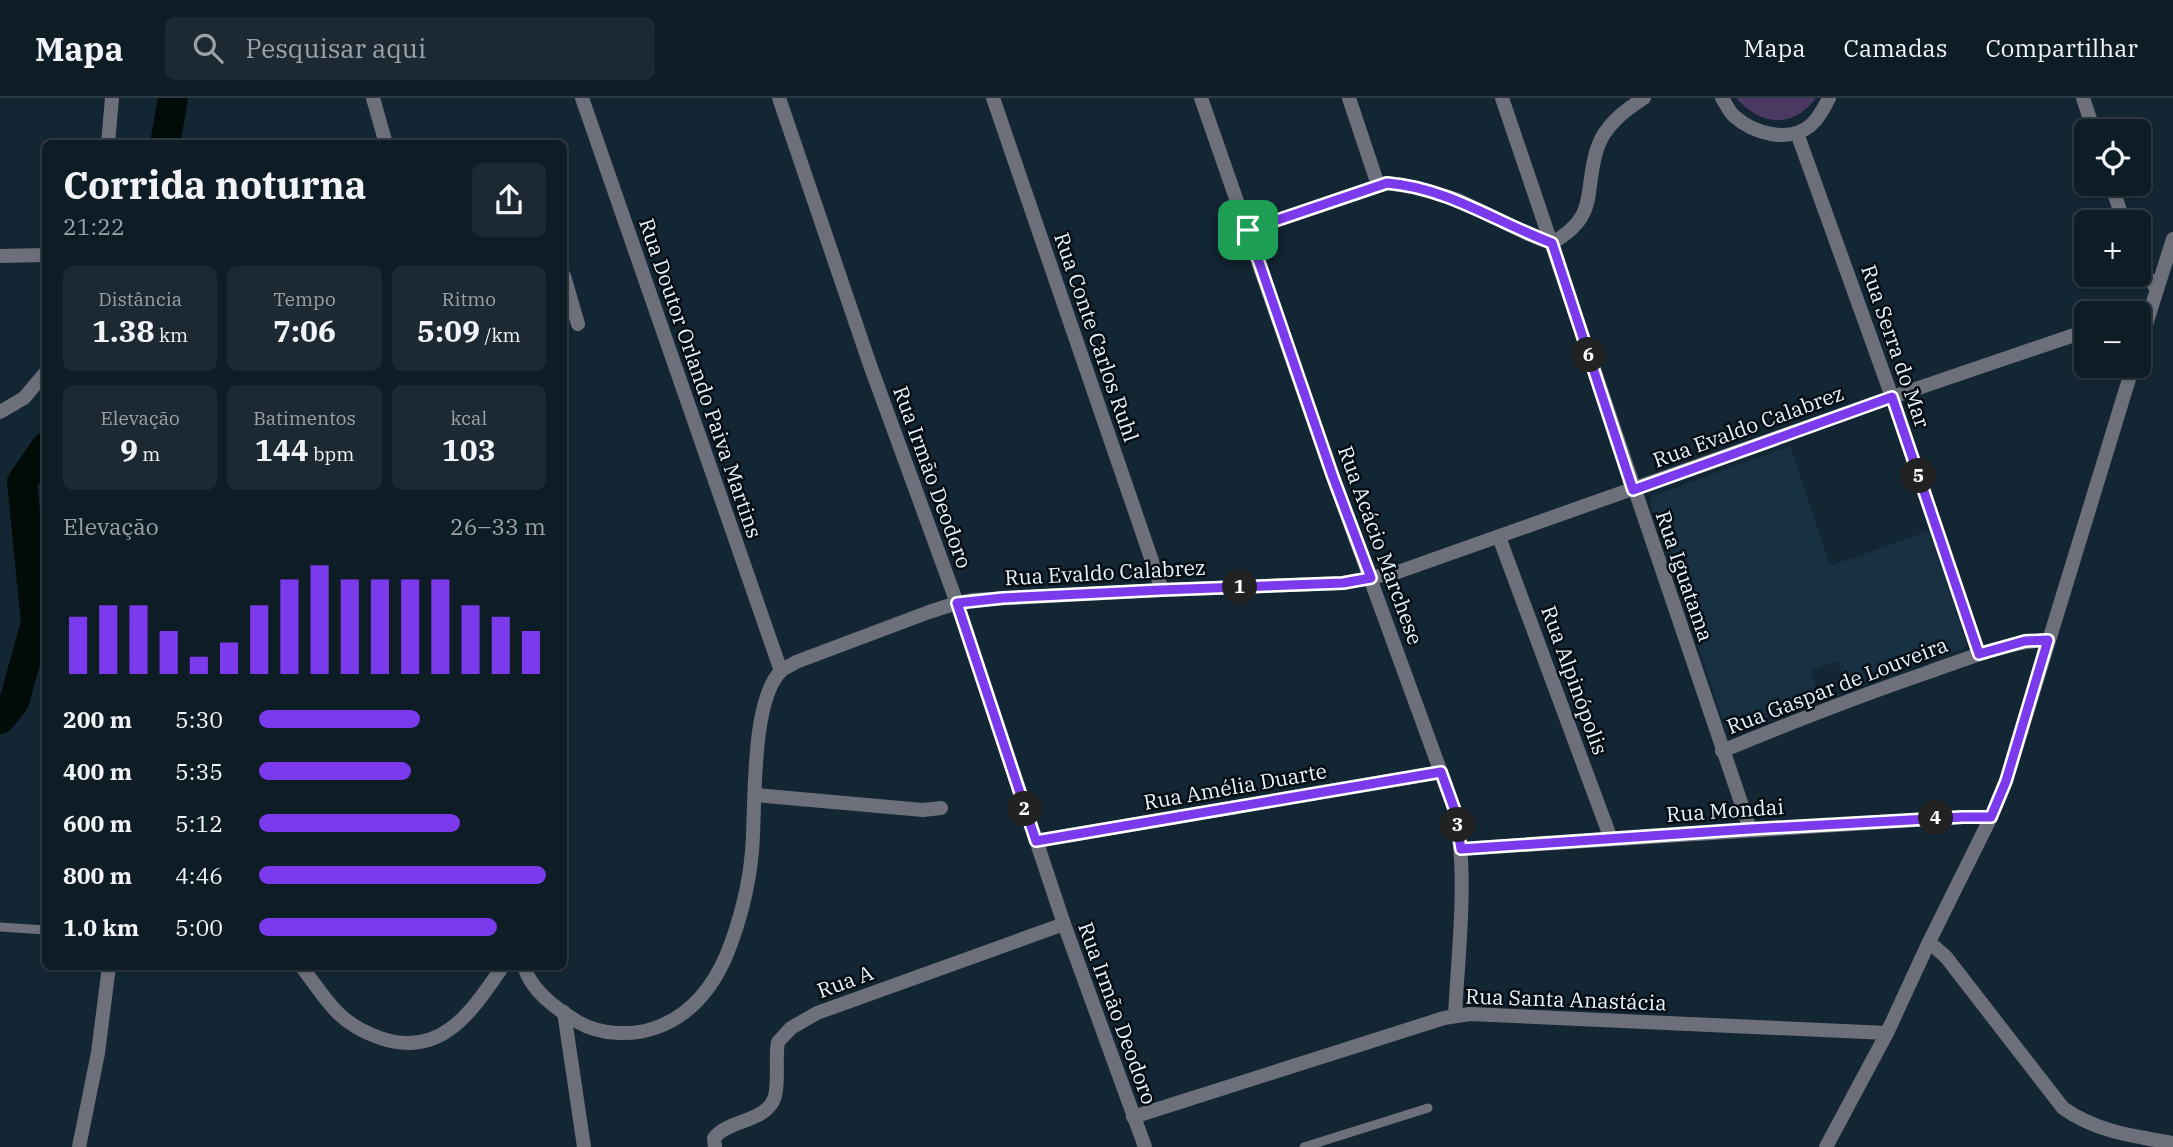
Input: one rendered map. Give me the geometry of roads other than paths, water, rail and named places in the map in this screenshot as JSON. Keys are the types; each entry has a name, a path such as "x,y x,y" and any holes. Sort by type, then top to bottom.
{"street":[{"path":"108,140 112,98"},
{"path":"373,98 385,140"},
{"name":"Rua Doutor Orlando Paiva Martins","path":"582,98 781,671"},
{"name":"Rua Irmão Deodoro","path":"779,98 870,365 957,603 1064,924 1145,1147"},
{"name":"Rua Conte Carlos Ruhl","path":"992,98 1161,590"},
{"name":"Rua Acácio Marchese","path":"1201,98 1333,477 1454,808 1461,849 1455,1016"},
{"path":"1349,98 1378,185"},
{"name":"Rua Iguatama","path":"1502,98 1750,829"},
{"path":"1248,230 1378,185 1394,184 1440,193 1552,243 1566,234 1584,215 1597,149 1609,126 1621,113 1644,98"},
{"path":"1722,98 1732,115 1754,130 1774,134 1797,133 1810,126 1822,113 1829,98"},
{"path":"2083,98 2090,119"},
{"name":"Rua Serra do Mar","path":"1797,133 1892,397 1979,654"},
{"path":"2151,301 2173,239"},
{"path":"0,256 42,255"},
{"path":"2151,281 2157,289"},
{"path":"567,286 578,324"},
{"name":"Rua Evaldo Calabrez","path":"781,671 821,652 957,603 1003,598 1343,583 1395,573 2074,335"},
{"path":"1826,1147 1887,1033 2006,781 2129,378"},
{"path":"7,409 41,387"},
{"name":"Rua Alpinópolis","path":"1499,537 1611,839"},
{"name":"Rua Gaspar de Louveira","path":"1722,751 1853,698 1979,654 2025,641 2048,640"},
{"path":"525,970 540,994 580,1024 619,1033 644,1032 666,1024 693,1006 710,986 723,963 740,922 752,853 759,727 769,692 781,671"},
{"name":"Rua Amélia Duarte","path":"1036,841 1441,772"},
{"path":"755,795 923,810 941,808"},
{"name":"Rua Mondai","path":"1461,849 1750,829 1991,817"},
{"name":"Rua A","path":"715,1147 714,1138 723,1129 772,1105 776,1093 778,1042 798,1024 817,1013 1064,924"},
{"path":"1929,942 1946,957 2063,1108 2089,1125 2103,1130 2173,1143"},
{"path":"79,1147 98,1053 108,970"},
{"path":"304,970 339,1014 368,1033 405,1044 424,1042 457,1025 500,970"},
{"path":"564,1012 584,1147"},
{"name":"Rua Santa Anastácia","path":"1133,1117 1444,1018 1470,1014 1887,1033"}],"lane":[{"path":"0,926 42,930"},
{"path":"1304,1147 1428,1108"}],"waterway":[{"path":"166,140 173,98"},
{"path":"0,719 14,702 36,623 22,482 42,453"}]}
